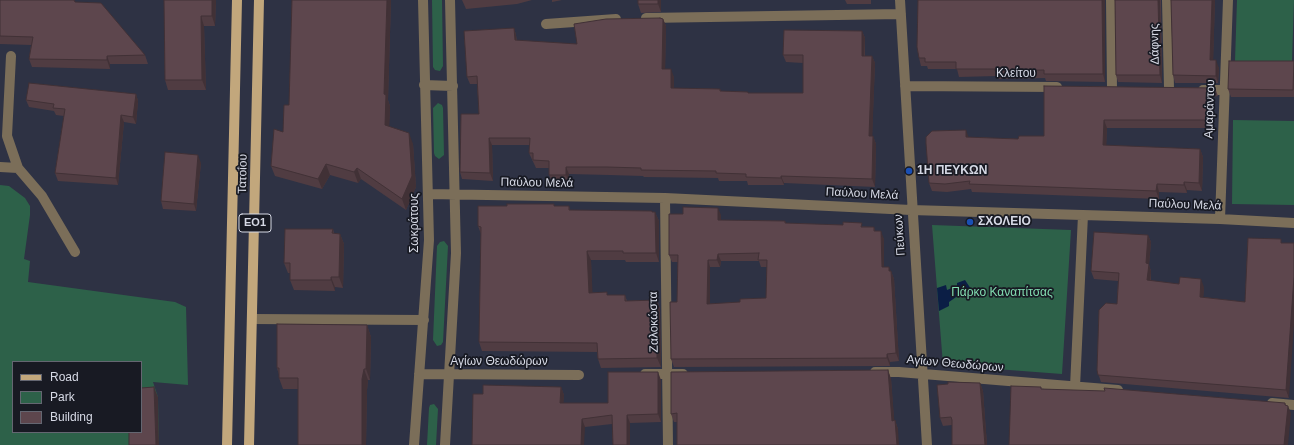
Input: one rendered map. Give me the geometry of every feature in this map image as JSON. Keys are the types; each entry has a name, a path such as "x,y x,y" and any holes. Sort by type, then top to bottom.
{"main road":[{"name":"Τατοΐου","path":"227,445 237,0"},
{"name":"Τατοΐου","path":"249,445 259,0"}],"street":[{"name":"Σωκράτους","path":"414,445 429,240 423,0"},
{"path":"445,445 456,253 450,0"},
{"name":"Πεύκων","path":"900,0 911,210 927,445"},
{"path":"1111,0 1112,88"},
{"name":"Δάφνης","path":"1167,0 1169,88"},
{"name":"Αμαράντου","path":"1220,219 1223,90 1228,0"},
{"path":"546,24 632,18 901,14"},
{"path":"11,56 8,136 18,168 42,196 75,252"},
{"path":"424,85 453,86"},
{"name":"Κλείτου","path":"905,86 1064,87"},
{"path":"1192,89 1223,90"},
{"path":"0,167 18,168"},
{"name":"Παύλου Μελά","path":"428,194 665,198 911,210 1220,219 1294,223"},
{"name":"Ζαλοκώστα","path":"665,198 668,445"},
{"path":"1075,387 1083,215"},
{"path":"252,320 424,320"},
{"name":"Αγίων Θεωδώρων","path":"867,372 899,372 1130,391"},
{"name":"Αγίων Θεωδώρων","path":"419,374 579,375"},
{"path":"637,374 692,374"},
{"path":"1263,402 1294,405"}],"green space":[{"path":"432,0 442,0 443,66 440,71 435,70 433,67"},
{"path":"1237,0 1294,0 1292,62 1235,61"},
{"path":"438,103 442,105 443,108 444,155 439,159 434,153 433,108"},
{"path":"1233,120 1294,121 1294,205 1232,204"},
{"path":"0,185 9,186 25,198 30,206 24,259 30,261 28,282 175,302 186,307 188,385 153,382 158,397 159,445 0,445"},
{"name":"Πάρκο Καναπίτσας","path":"932,225 1071,230 1062,374 943,365"},
{"path":"444,241 448,246 443,342 441,345 437,346 433,340 437,246 440,242"},
{"path":"434,404 438,409 436,445 427,445 429,408 430,405"}],"water":[{"path":"965,280 971,289 964,296 962,293 949,302 949,306 939,311 937,288 946,285 947,290 957,286 957,283"}],"building":[{"path":"0,0 74,0 75,2 101,3 145,55 107,56 107,60 29,59 33,37 0,36"},
{"path":"164,0 212,0 212,16 201,16 202,80 165,80"},
{"path":"292,0 387,0 384,94 386,95 385,125 409,133 412,176 402,199 357,168 354,172 326,164 318,179 271,166 274,129 283,132 284,105 289,105"},
{"path":"638,0 658,0 658,4 638,4"},
{"path":"918,0 1102,0 1103,74 1044,74 1044,70 995,71 995,69 956,69 956,62 925,62 925,58 919,58 917,47"},
{"path":"1115,0 1158,0 1160,75 1116,75"},
{"path":"1171,0 1212,0 1210,60 1216,60 1216,76 1173,75"},
{"path":"606,19 663,19 662,69 671,69 671,88 720,89 720,91 748,93 803,93 803,55 783,55 784,30 862,31 862,56 872,56 869,136 873,136 872,179 781,176 781,178 746,177 746,174 716,173 716,171 641,170 641,168 607,167 566,167 566,175 549,175 549,161 533,160 533,153 529,153 530,138 489,138 490,173 460,172 461,114 479,114 477,76 467,77 464,31 514,28 515,40 577,44 574,24"},
{"path":"1229,61 1294,61 1293,90 1228,89"},
{"path":"29,83 136,94 133,117 121,115 116,178 55,173 65,109 53,108 54,104 26,100"},
{"path":"1044,86 1215,88 1209,89 1208,120 1104,120 1103,145 1200,149 1199,183 1184,182 1184,185 1157,184 1156,191 969,184 970,181 945,184 929,183 926,137 932,131 966,130 966,137 1018,139 1019,136 1044,136"},
{"path":"165,152 198,155 194,204 161,201"},
{"path":"507,204 554,204 554,206 569,206 569,210 655,212 656,253 587,251 589,293 607,292 607,295 625,295 625,301 657,300 657,358 598,359 597,343 479,342 481,227 478,226 478,206 507,206"},
{"path":"683,207 718,208 718,220 785,221 785,223 843,225 843,222 862,223 861,227 874,227 874,231 881,231 882,267 889,267 889,271 891,271 896,353 887,354 887,358 671,359 670,302 677,302 678,255 669,255 669,214 683,214","holes":["759,253 758,260 767,260 766,298 740,299 740,302 707,304 708,260 717,260 718,254"]},
{"path":"285,229 333,229 332,233 340,234 339,277 331,277 331,280 290,280 290,263 284,263"},
{"path":"1094,232 1148,235 1146,263 1149,264 1147,280 1179,284 1180,277 1201,279 1200,297 1245,302 1248,238 1281,239 1281,243 1294,243 1294,277 1286,390 1098,375 1099,310 1106,303 1117,304 1119,273 1091,271"},
{"path":"277,324 367,325 366,369 364,369 362,379 362,445 298,445 298,378 279,378 279,368 277,368"},
{"path":"888,370 892,421 895,420 897,445 677,445 677,413 671,414 671,372"},
{"path":"608,372 658,372 658,414 627,415 627,445 613,445 612,415 582,419 581,445 472,445 473,394 483,394 483,385 561,387 560,403 608,403"},
{"path":"948,382 980,383 985,445 952,445 952,420 951,417 940,418 937,385 948,384"},
{"path":"1011,386 1041,387 1041,389 1105,391 1104,388 1285,403 1285,405 1288,406 1284,445 1009,445"},
{"path":"154,387 156,445 129,445 129,433 142,433 142,388"}],"place":[{"name":"1Η ΠΕΥΚΩΝ","path":"909,171"},
{"name":"ΣΧΟΛΕΙΟ","path":"970,222"}]}
